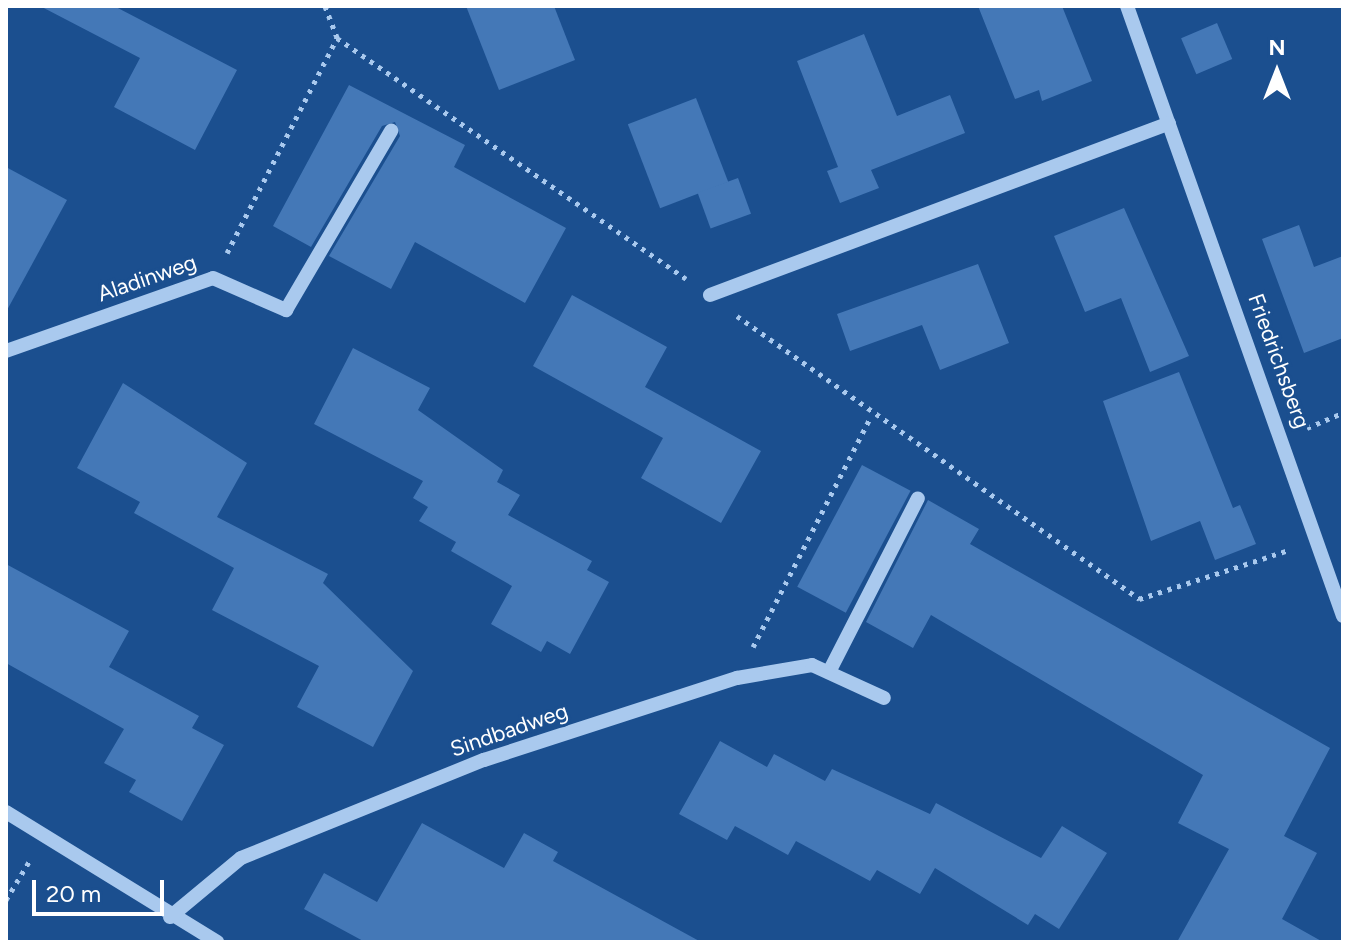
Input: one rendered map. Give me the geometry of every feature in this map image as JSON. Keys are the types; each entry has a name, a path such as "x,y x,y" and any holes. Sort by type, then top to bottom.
{"street":[{"name":"Friedrichsberg","path":"1127,6 1320,540 1343,616"},
{"path":"710,295 1169,123"},
{"name":"Aladinweg","path":"6,351 213,278 286,310 391,131"},
{"path":"829,672 918,498"},
{"name":"Sindbadweg","path":"170,917 241,858 484,760 737,678 789,664 829,672 884,698"},
{"path":"6,812 42,838 170,917 217,942"}],"path":[{"path":"325,6 337,38 710,295 871,416 1139,599 1320,540"},
{"path":"213,278 337,38"},
{"path":"1318,424 1343,413"},
{"path":"737,678 871,416"},
{"path":"6,900 42,838"}],"building":[{"path":"40,6 114,6 237,70 195,150 114,107 140,58"},
{"path":"466,6 554,6 575,60 499,90"},
{"path":"978,6 1062,6 1092,81 1042,101 1039,90 1015,99"},
{"path":"1217,23 1232,59 1196,74 1181,38"},
{"path":"864,34 897,116 950,95 965,133 871,170 879,188 840,203 827,171 838,167 797,61"},
{"path":"349,85 465,145 454,167 566,228 525,303 415,242 391,289 329,256 400,136 395,122 382,126 311,247 273,226"},
{"path":"696,98 728,182 660,208 628,124"},
{"path":"6,167 67,200 6,312"},
{"path":"738,178 751,214 711,228 698,193"},
{"path":"1124,208 1189,356 1150,372 1121,298 1085,312 1054,236"},
{"path":"1299,225 1314,267 1343,256 1343,338 1304,353 1262,239"},
{"path":"978,264 1009,343 940,370 922,325 850,351 837,314"},
{"path":"572,295 667,347 645,387 761,451 721,523 641,478 663,438 533,366"},
{"path":"353,348 430,388 418,410 503,470 497,482 520,495 508,515 592,561 587,570 609,582 570,654 547,641 541,652 491,624 512,586 451,551 456,542 419,521 428,507 413,498 423,481 314,424"},
{"path":"1179,372 1233,508 1240,505 1256,544 1215,560 1200,521 1151,541 1103,401"},
{"path":"123,383 247,463 217,517 328,574 323,583 413,671 373,747 297,707 319,666 212,610 234,568 134,513 140,502 77,468"},
{"path":"862,465 911,491 846,613 797,587"},
{"path":"928,500 979,529 970,544 1330,748 1284,836 1317,853 1282,919 1323,942 1177,942 1229,849 1178,823 1203,775 931,615 913,648 866,622"},
{"path":"6,564 129,631 109,667 199,716 192,728 224,745 182,821 129,792 136,780 104,763 124,729 6,663"},
{"path":"720,741 767,767 774,754 825,781 832,769 930,814 936,803 1041,858 1062,826 1107,853 1059,929 1035,914 1028,925 935,868 920,894 877,870 870,881 796,841 788,855 735,826 727,840 679,814"},
{"path":"422,823 504,868 524,833 558,852 553,861 701,942 365,942 304,909 324,873 377,902"}]}
